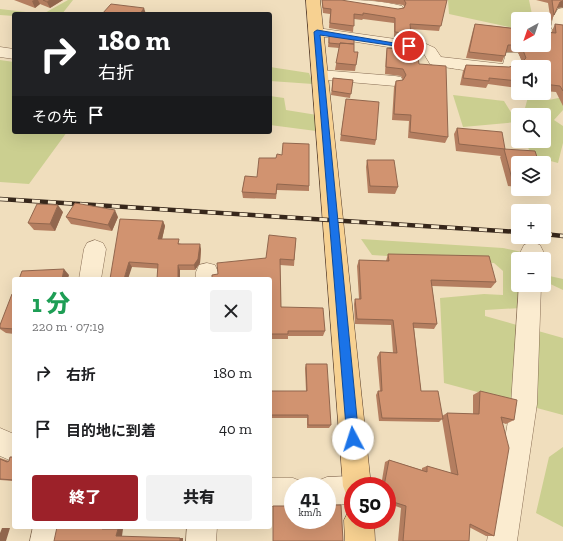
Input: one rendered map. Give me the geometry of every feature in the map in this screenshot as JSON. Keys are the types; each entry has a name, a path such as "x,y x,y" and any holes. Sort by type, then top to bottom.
{"main road":[{"path":"313,0 356,477"},
{"path":"359,529 360,541"}],"street":[{"path":"342,0 397,9"},
{"path":"558,27 560,17 563,12"},
{"path":"317,32 424,48 430,51 436,61 504,69 512,66 512,56"},
{"path":"0,52 12,54"},
{"path":"320,75 395,81"},
{"path":"90,277 95,248"},
{"path":"502,541 524,404 530,292"},
{"path":"0,442 12,447"},
{"path":"272,492 284,492"},
{"path":"45,541 48,529"},
{"path":"201,541 202,529"}],"green space":[{"path":"68,0 73,0 64,12 47,12"},
{"path":"448,0 529,0 532,12 511,12 511,27 449,14"},
{"path":"0,9 26,12 12,12 12,16 0,15"},
{"path":"0,60 12,62 12,134 66,134 29,184 0,182"},
{"path":"272,67 309,73 313,84 272,81"},
{"path":"453,95 504,101 511,112 511,123 463,127"},
{"path":"272,96 284,98 286,110 317,115 316,131 272,125"},
{"path":"563,97 563,110 554,120 563,126 563,143 558,163 551,161 551,156 532,156 528,148 551,148 551,108 525,108 527,100 551,100"},
{"path":"361,239 503,248 521,252 511,252 511,292 522,292 521,308 485,310 485,316 563,338 563,415 444,383 440,298 484,294 503,295 503,271 494,263 372,255"},
{"path":"551,276 563,279 563,290 551,284"},
{"path":"563,447 563,527 536,513 549,457"}],"building":[{"path":"322,0 341,0 398,9 404,8 406,3 404,0 447,0 441,26 410,24 411,34 395,32 395,18 363,13 363,15 354,14 354,26 330,23 331,9 323,8"},
{"path":"552,0 563,0 560,2 554,15"},
{"path":"111,4 144,8 141,12 104,12"},
{"path":"475,24 511,28 511,45 508,45 505,56 469,52"},
{"path":"555,24 563,25 563,91 560,86 551,85 551,60 524,60 526,58 524,52 551,52 551,33 556,33"},
{"path":"329,35 354,39 354,44 329,43"},
{"path":"340,43 354,44 354,52 358,52 356,65 336,63"},
{"path":"396,43 412,45 413,56 418,57 419,64 446,66 448,137 410,132 411,115 394,114 396,81 403,80 406,75 403,69 386,67 387,48 396,49"},
{"path":"466,65 511,66 511,80 489,78 489,81 463,78"},
{"path":"333,78 353,80 351,94 332,91"},
{"path":"346,99 379,102 376,140 341,135"},
{"path":"457,128 502,132 505,149 459,144"},
{"path":"283,143 309,144 309,186 277,184 276,194 242,192 245,176 257,177 259,158 276,158 277,154 282,155"},
{"path":"504,149 535,151 537,156 511,156 511,175"},
{"path":"367,160 394,160 398,187 370,186"},
{"path":"75,203 115,210 108,225 66,217"},
{"path":"37,204 58,205 50,224 28,223"},
{"path":"120,219 163,221 158,239 179,239 178,244 200,244 198,259 194,265 178,265 178,277 157,277 158,264 129,262 125,277 110,277"},
{"path":"269,235 296,238 294,260 280,259 281,307 323,308 325,331 288,331 288,334 272,334 272,277 212,277 212,275 218,274 217,263 266,258"},
{"path":"388,254 489,256 496,282 431,280 437,324 413,323 421,391 438,391 443,419 382,418 378,391 382,391 380,352 397,353 393,320 357,319 355,299 361,299 359,260 389,261"},
{"path":"64,269 62,277 20,277 22,271"},
{"path":"12,294 12,329 0,328"},
{"path":"306,364 327,364 331,425 308,425 308,415 272,415 272,391 307,391"},
{"path":"480,391 517,400 514,420 501,417 509,448 494,536 470,524 469,541 403,541 406,506 396,503 396,477 386,477 389,460 427,472 427,466 458,475 447,413 479,414"},
{"path":"10,457 12,457 12,480 0,479 0,459 7,462 9,461"},
{"path":"336,505 341,505 343,541 273,541 273,506 284,506 284,529 336,529"},
{"path":"57,529 118,529 116,536 180,538 180,541 54,541"}],"railway":[{"path":"0,199 511,232"},
{"path":"551,235 563,236"}],"route":[{"path":"353,439 317,32 409,46"}]}
